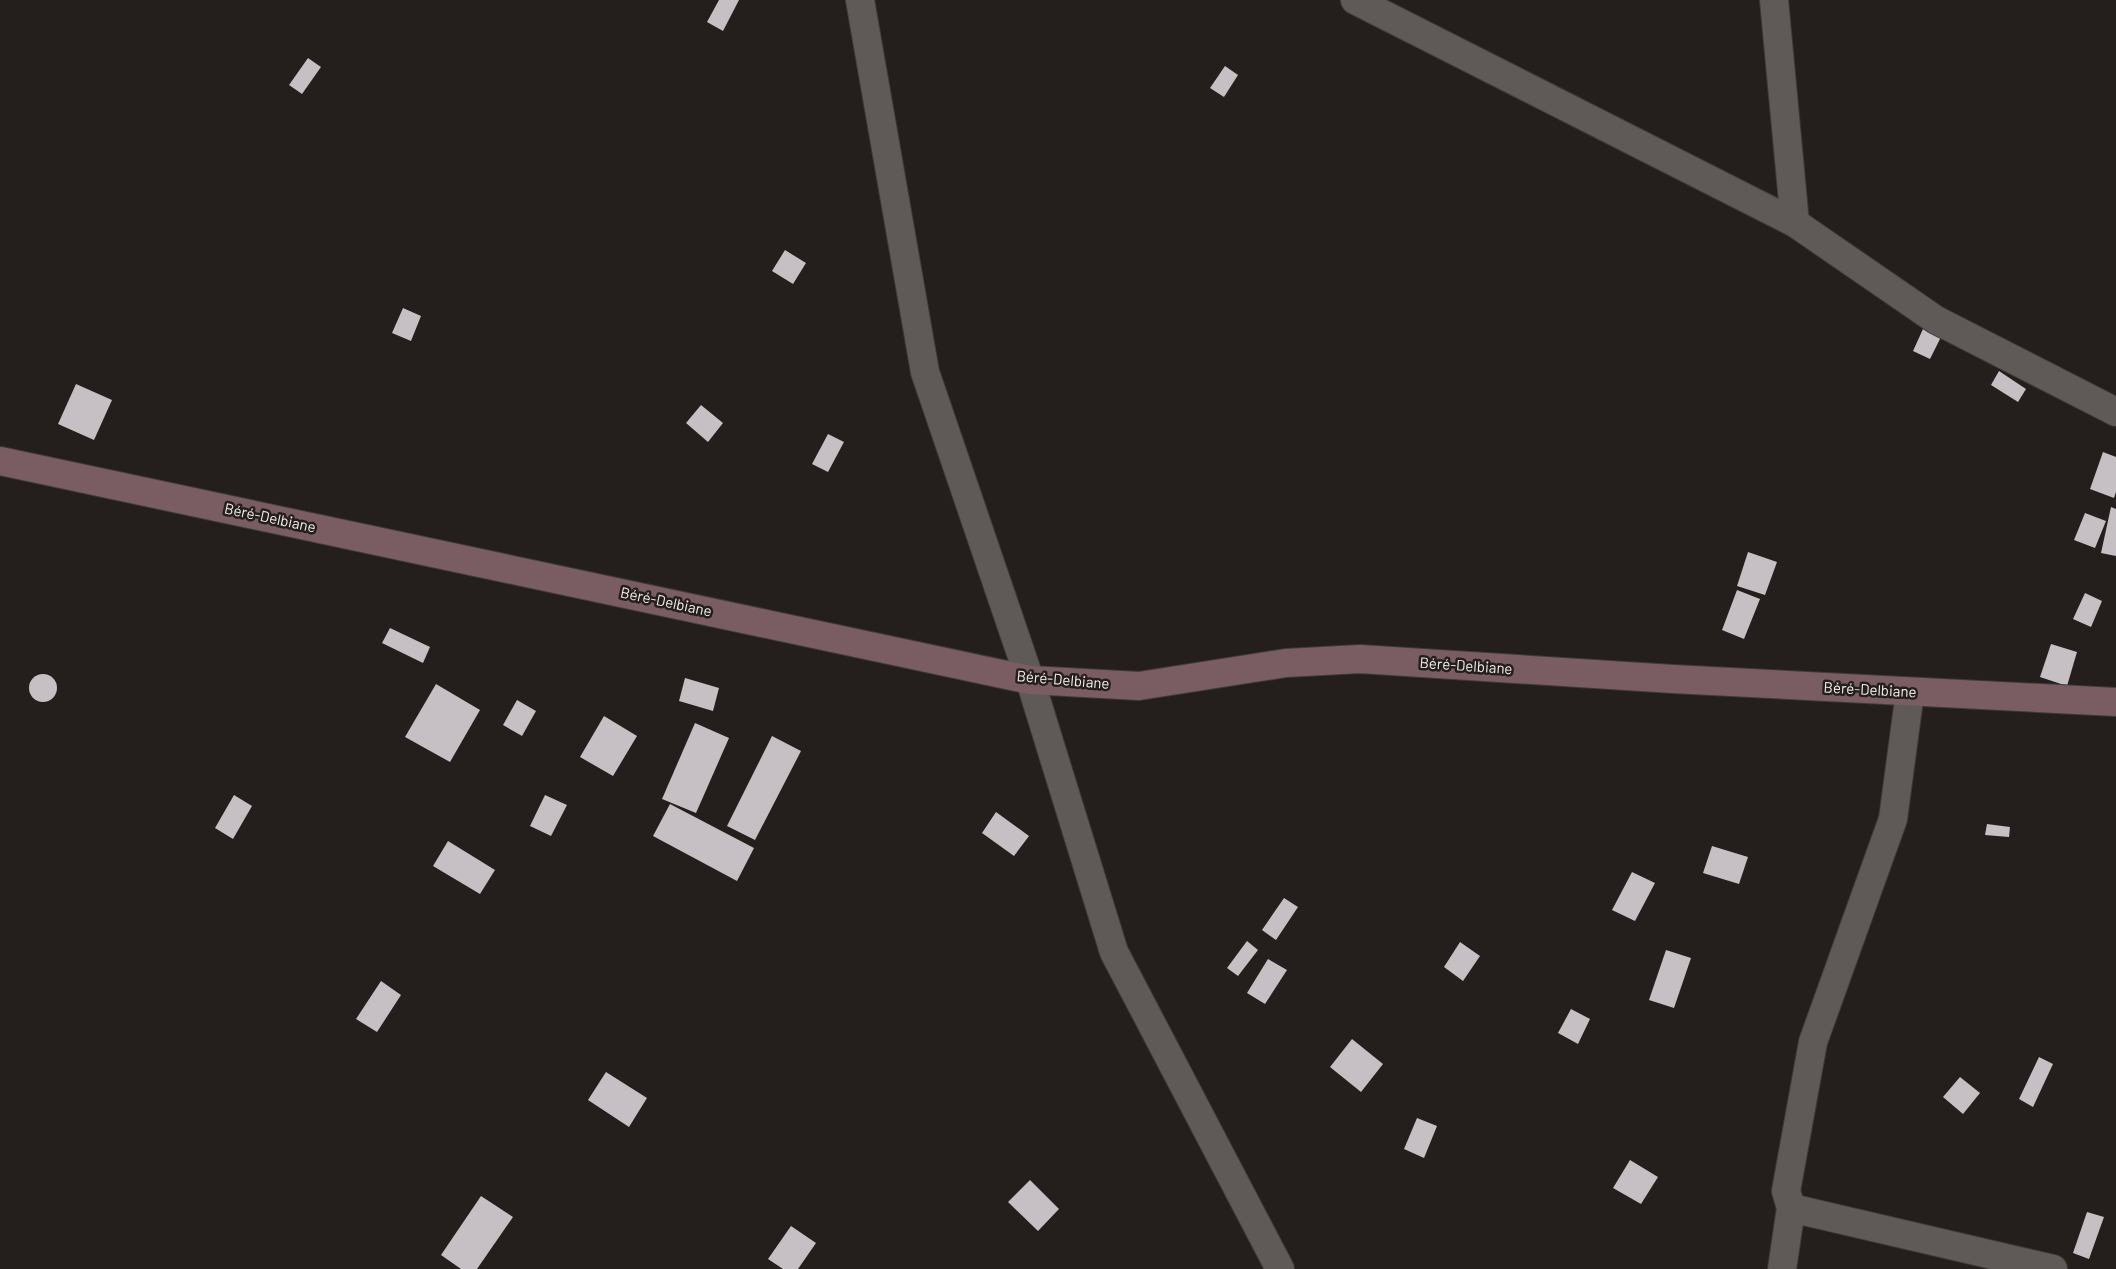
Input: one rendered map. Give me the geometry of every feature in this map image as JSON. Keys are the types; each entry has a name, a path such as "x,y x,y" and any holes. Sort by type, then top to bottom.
{"street":[{"path":"860,0 925,372 1030,680 1114,952 1280,1269"},
{"path":"1355,0 1794,223 1936,320 2116,412"},
{"path":"1774,0 1794,223"},
{"name":"Béré-Delbiane","path":"0,461 1030,680 1139,686 1286,664 1360,659 1910,692 2116,702"},
{"path":"1782,1269 1791,1208 1786,1191 1813,1042 1893,819 1910,692"},
{"path":"1791,1208 2053,1269"}],"building":[{"path":"719,0 739,0 723,31 707,22"},
{"path":"308,58 321,67 302,94 289,85"},
{"path":"1225,66 1238,75 1224,97 1210,88"},
{"path":"785,250 806,263 793,284 772,271"},
{"path":"403,308 421,316 411,341 392,333"},
{"path":"1923,329 1941,337 1930,359 1913,351"},
{"path":"1999,371 2026,389 2018,402 1991,385"},
{"path":"76,384 112,400 94,440 58,424"},
{"path":"701,405 723,423 708,442 686,423"},
{"path":"828,434 844,442 828,472 812,464"},
{"path":"2103,452 2116,457 2116,492 2114,498 2090,489"},
{"path":"2111,507 2116,509 2116,556 2101,553"},
{"path":"2085,513 2106,521 2095,548 2074,540"},
{"path":"1748,552 1777,562 1765,595 1737,586"},
{"path":"1737,590 1760,599 1744,639 1722,630"},
{"path":"2085,593 2102,601 2091,627 2073,619"},
{"path":"390,628 430,647 423,663 382,643"},
{"path":"2051,644 2077,652 2067,686 2040,677"},
{"path":"43,674 53,678 57,688 53,698 43,702 33,698 29,688 33,678"},
{"path":"685,678 719,688 713,711 679,701"},
{"path":"436,684 480,710 450,762 405,737"},
{"path":"517,700 536,711 522,736 503,725"},
{"path":"604,716 637,736 613,776 580,757"},
{"path":"695,723 729,738 696,813 662,799"},
{"path":"772,736 801,751 755,840 727,826"},
{"path":"234,795 252,806 233,839 215,828"},
{"path":"545,795 567,805 551,836 530,826"},
{"path":"670,804 754,848 737,881 653,836"},
{"path":"996,812 1029,836 1014,856 982,833"},
{"path":"1987,824 2010,827 2009,837 1985,835"},
{"path":"448,841 495,870 480,894 433,866"},
{"path":"1712,846 1748,857 1739,884 1703,873"},
{"path":"1632,872 1655,883 1635,921 1612,910"},
{"path":"1284,898 1298,907 1276,940 1262,930"},
{"path":"1247,941 1258,950 1238,976 1227,968"},
{"path":"1460,942 1480,956 1463,981 1444,967"},
{"path":"1666,950 1691,958 1674,1008 1649,1000"},
{"path":"1268,959 1287,970 1265,1004 1247,993"},
{"path":"381,981 401,995 377,1032 356,1019"},
{"path":"1571,1009 1590,1019 1578,1044 1558,1033"},
{"path":"1352,1039 1383,1064 1361,1092 1330,1067"},
{"path":"2039,1057 2053,1064 2033,1107 2019,1099"},
{"path":"606,1072 647,1098 629,1127 588,1100"},
{"path":"1960,1077 1980,1093 1963,1114 1943,1097"},
{"path":"1417,1118 1437,1126 1424,1158 1404,1149"},
{"path":"1630,1160 1658,1177 1641,1204 1613,1188"},
{"path":"1030,1180 1059,1209 1038,1231 1008,1202"},
{"path":"481,1196 513,1217 477,1269 461,1269 441,1255"},
{"path":"2087,1212 2104,1217 2089,1259 2073,1253"},
{"path":"791,1226 816,1243 798,1269 783,1269 768,1259"}]}
